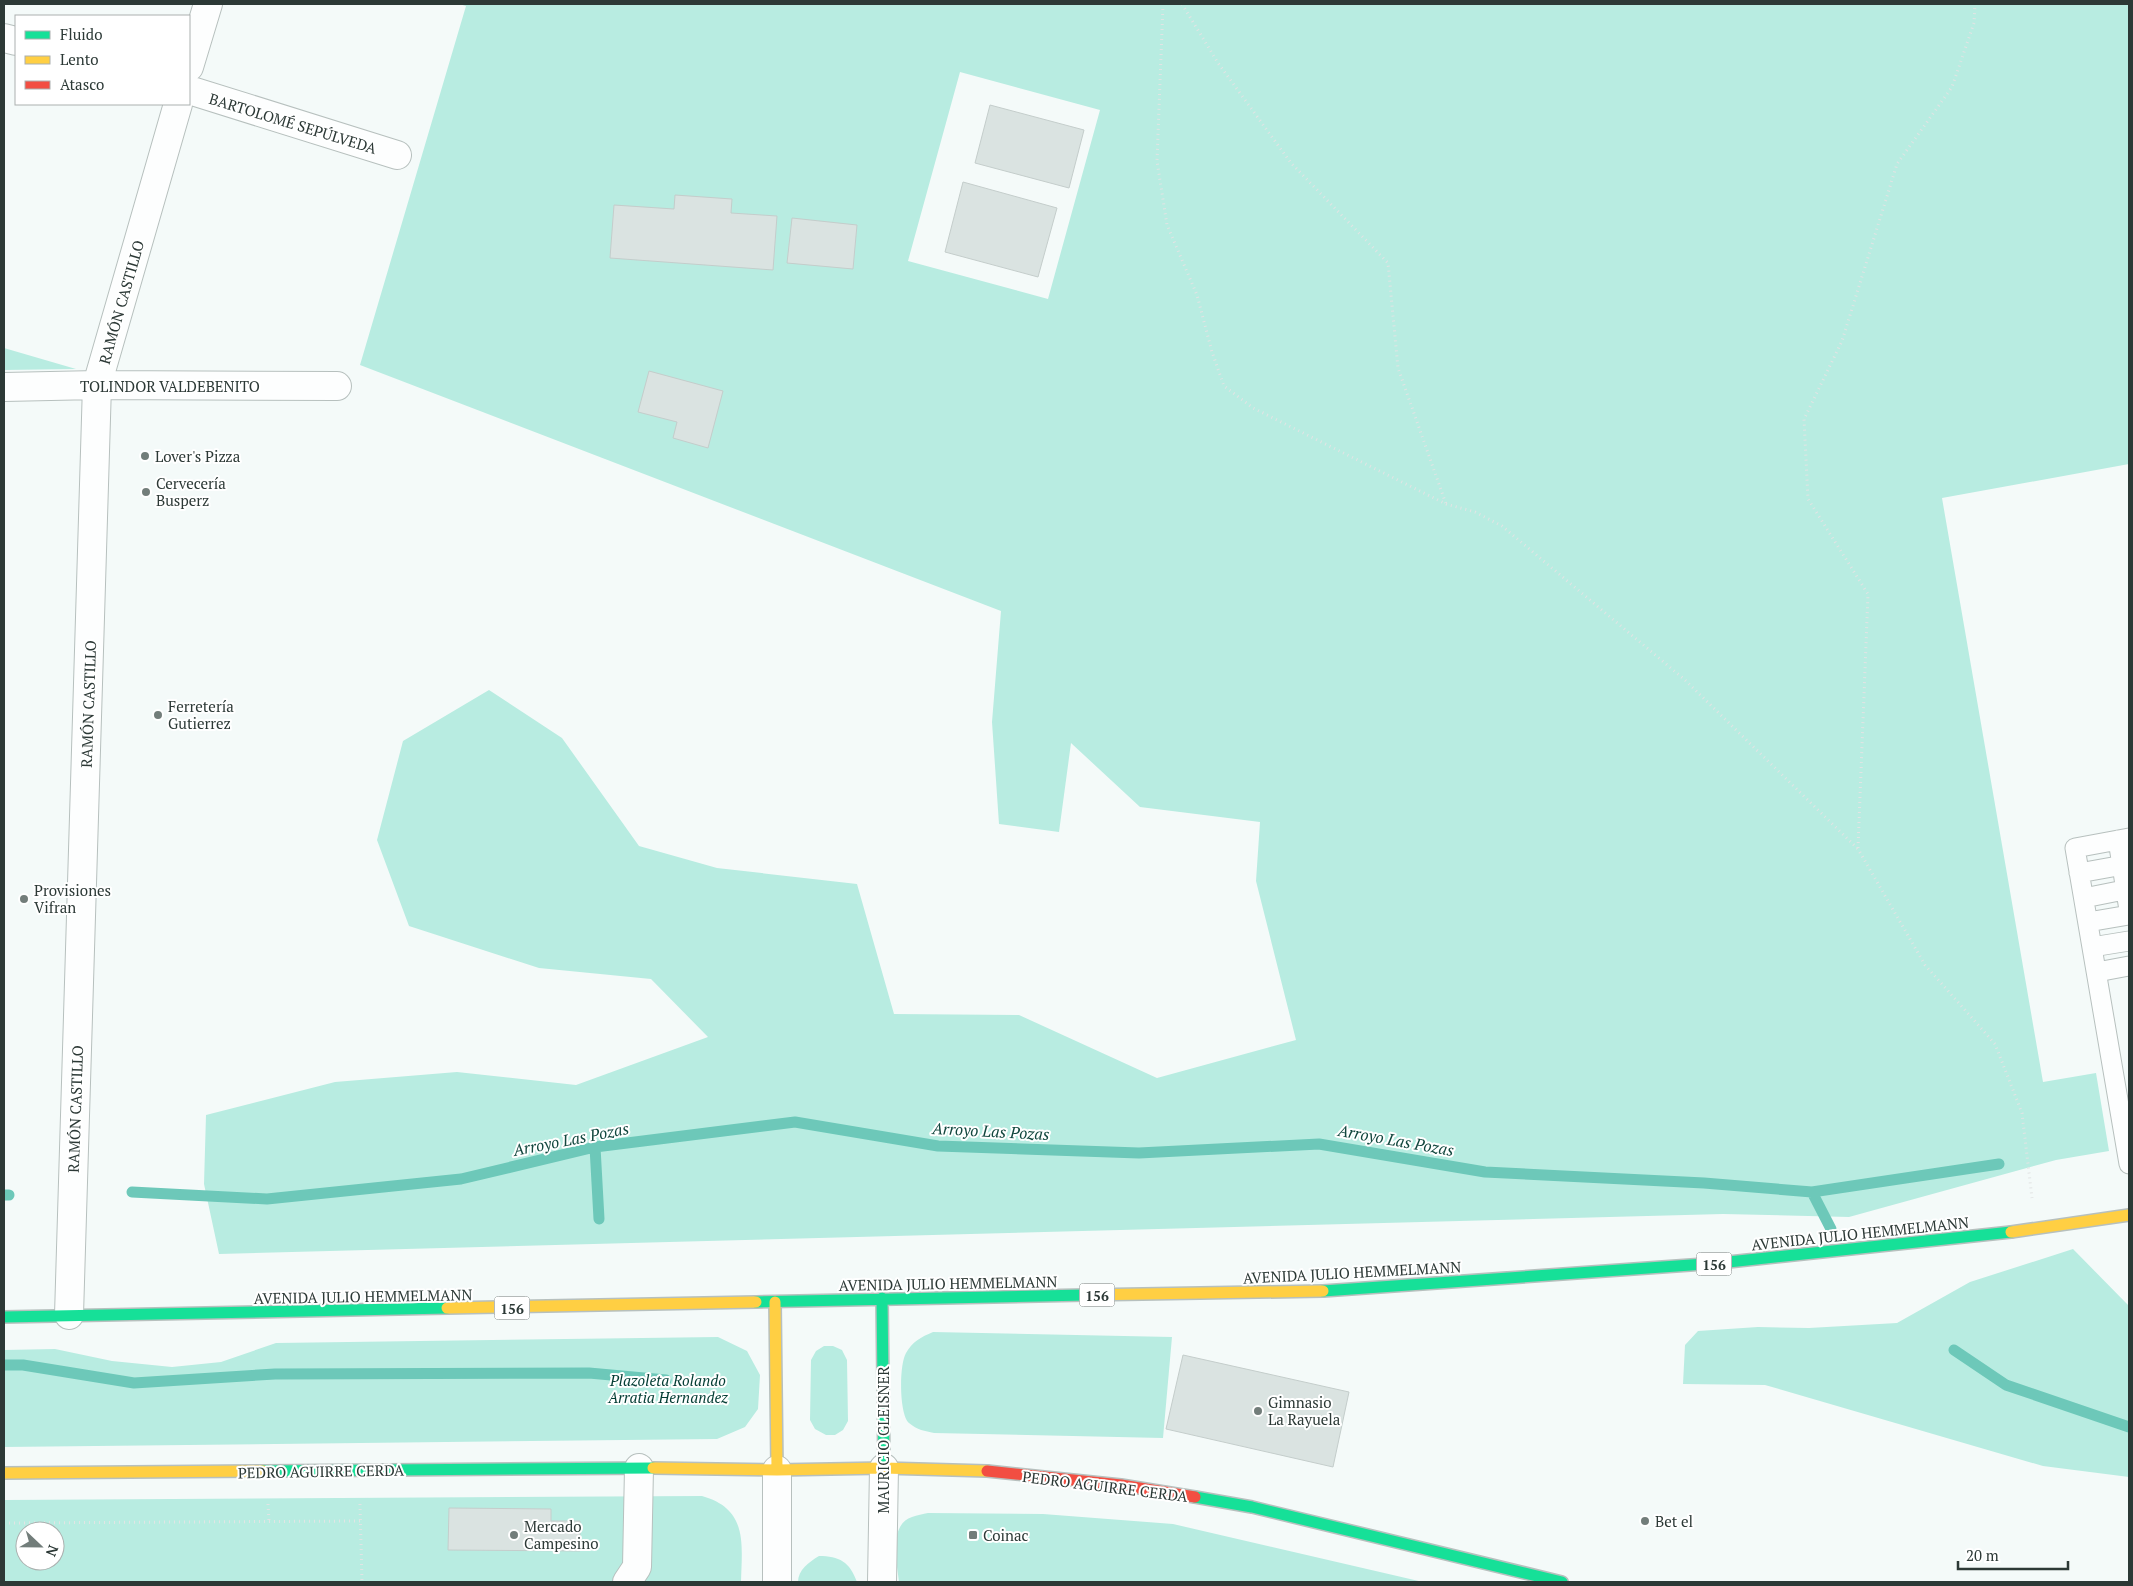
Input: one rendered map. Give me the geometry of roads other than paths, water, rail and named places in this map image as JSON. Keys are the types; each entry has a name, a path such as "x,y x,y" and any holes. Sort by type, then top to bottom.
{"main road":[{"name":"AVENIDA JULIO HEMMELMANN","path":"4,1317 775,1302 882,1298 1311,1292 1719,1263 2033,1230 2129,1215"},
{"name":"MAURICIO GLEISNER","path":"882,1298 884,1468"},
{"path":"775,1302 777,1470"},
{"name":"PEDRO AGUIRRE CERDA","path":"4,1473 639,1468 777,1470 884,1468 984,1471 1121,1485 1252,1506 1562,1582"}],"street":[{"path":"190,64 208,4"},
{"name":"BARTOLOMÉ SEPÚLVEDA","path":"190,90 397,155"},
{"name":"RAMÓN CASTILLO","path":"69,1315 97,385 178,105"},
{"name":"TOLINDOR VALDEBENITO","path":"4,386 337,386"},
{"path":"626,1582 637,1567 639,1468"},
{"name":"MAURICIO GLEISNER","path":"882,1582 884,1468"},
{"path":"776,1582 777,1470"}],"lane":[{"path":"2129,910 2123,839 2075,848 2129,1164"},
{"path":"2079,873 2126,865"},
{"path":"2084,898 2128,890"},
{"path":"2088,922 2129,915"},
{"path":"2092,947 2129,941"},
{"path":"2096,972 2129,966"}],"waterway":[{"name":"Arroyo Las Pozas","path":"132,1192 267,1199 461,1179 595,1147 795,1122 938,1146 1139,1153 1319,1144 1485,1172 1704,1183 1812,1192 1831,1229"},
{"path":"595,1147 599,1219"},
{"path":"1812,1192 1999,1164"},
{"name":"Arroyo Las Pozas","path":"4,1195 9,1195"},
{"name":"Arroyo Las Pozas","path":"1954,1350 2006,1385 2129,1427"},
{"path":"4,1365 23,1365 134,1383 275,1374 589,1373 666,1380"}],"place":[{"name":"Lover's Pizza","path":"145,456"},
{"name":"Cervecería Busperz","path":"146,492"},
{"name":"Ferretería Gutierrez","path":"158,715"},
{"name":"Provisiones Vifran","path":"24,899"},
{"name":"Gimnasio La Rayuela","path":"1258,1411"},
{"name":"Bet el","path":"1645,1521"},
{"name":"Mercado Campesino","path":"514,1535"},
{"name":"Coinac","path":"973,1535"}],"park label":[{"name":"Plazoleta Rolando Arratia Hernandez","path":"668,1388"}]}
